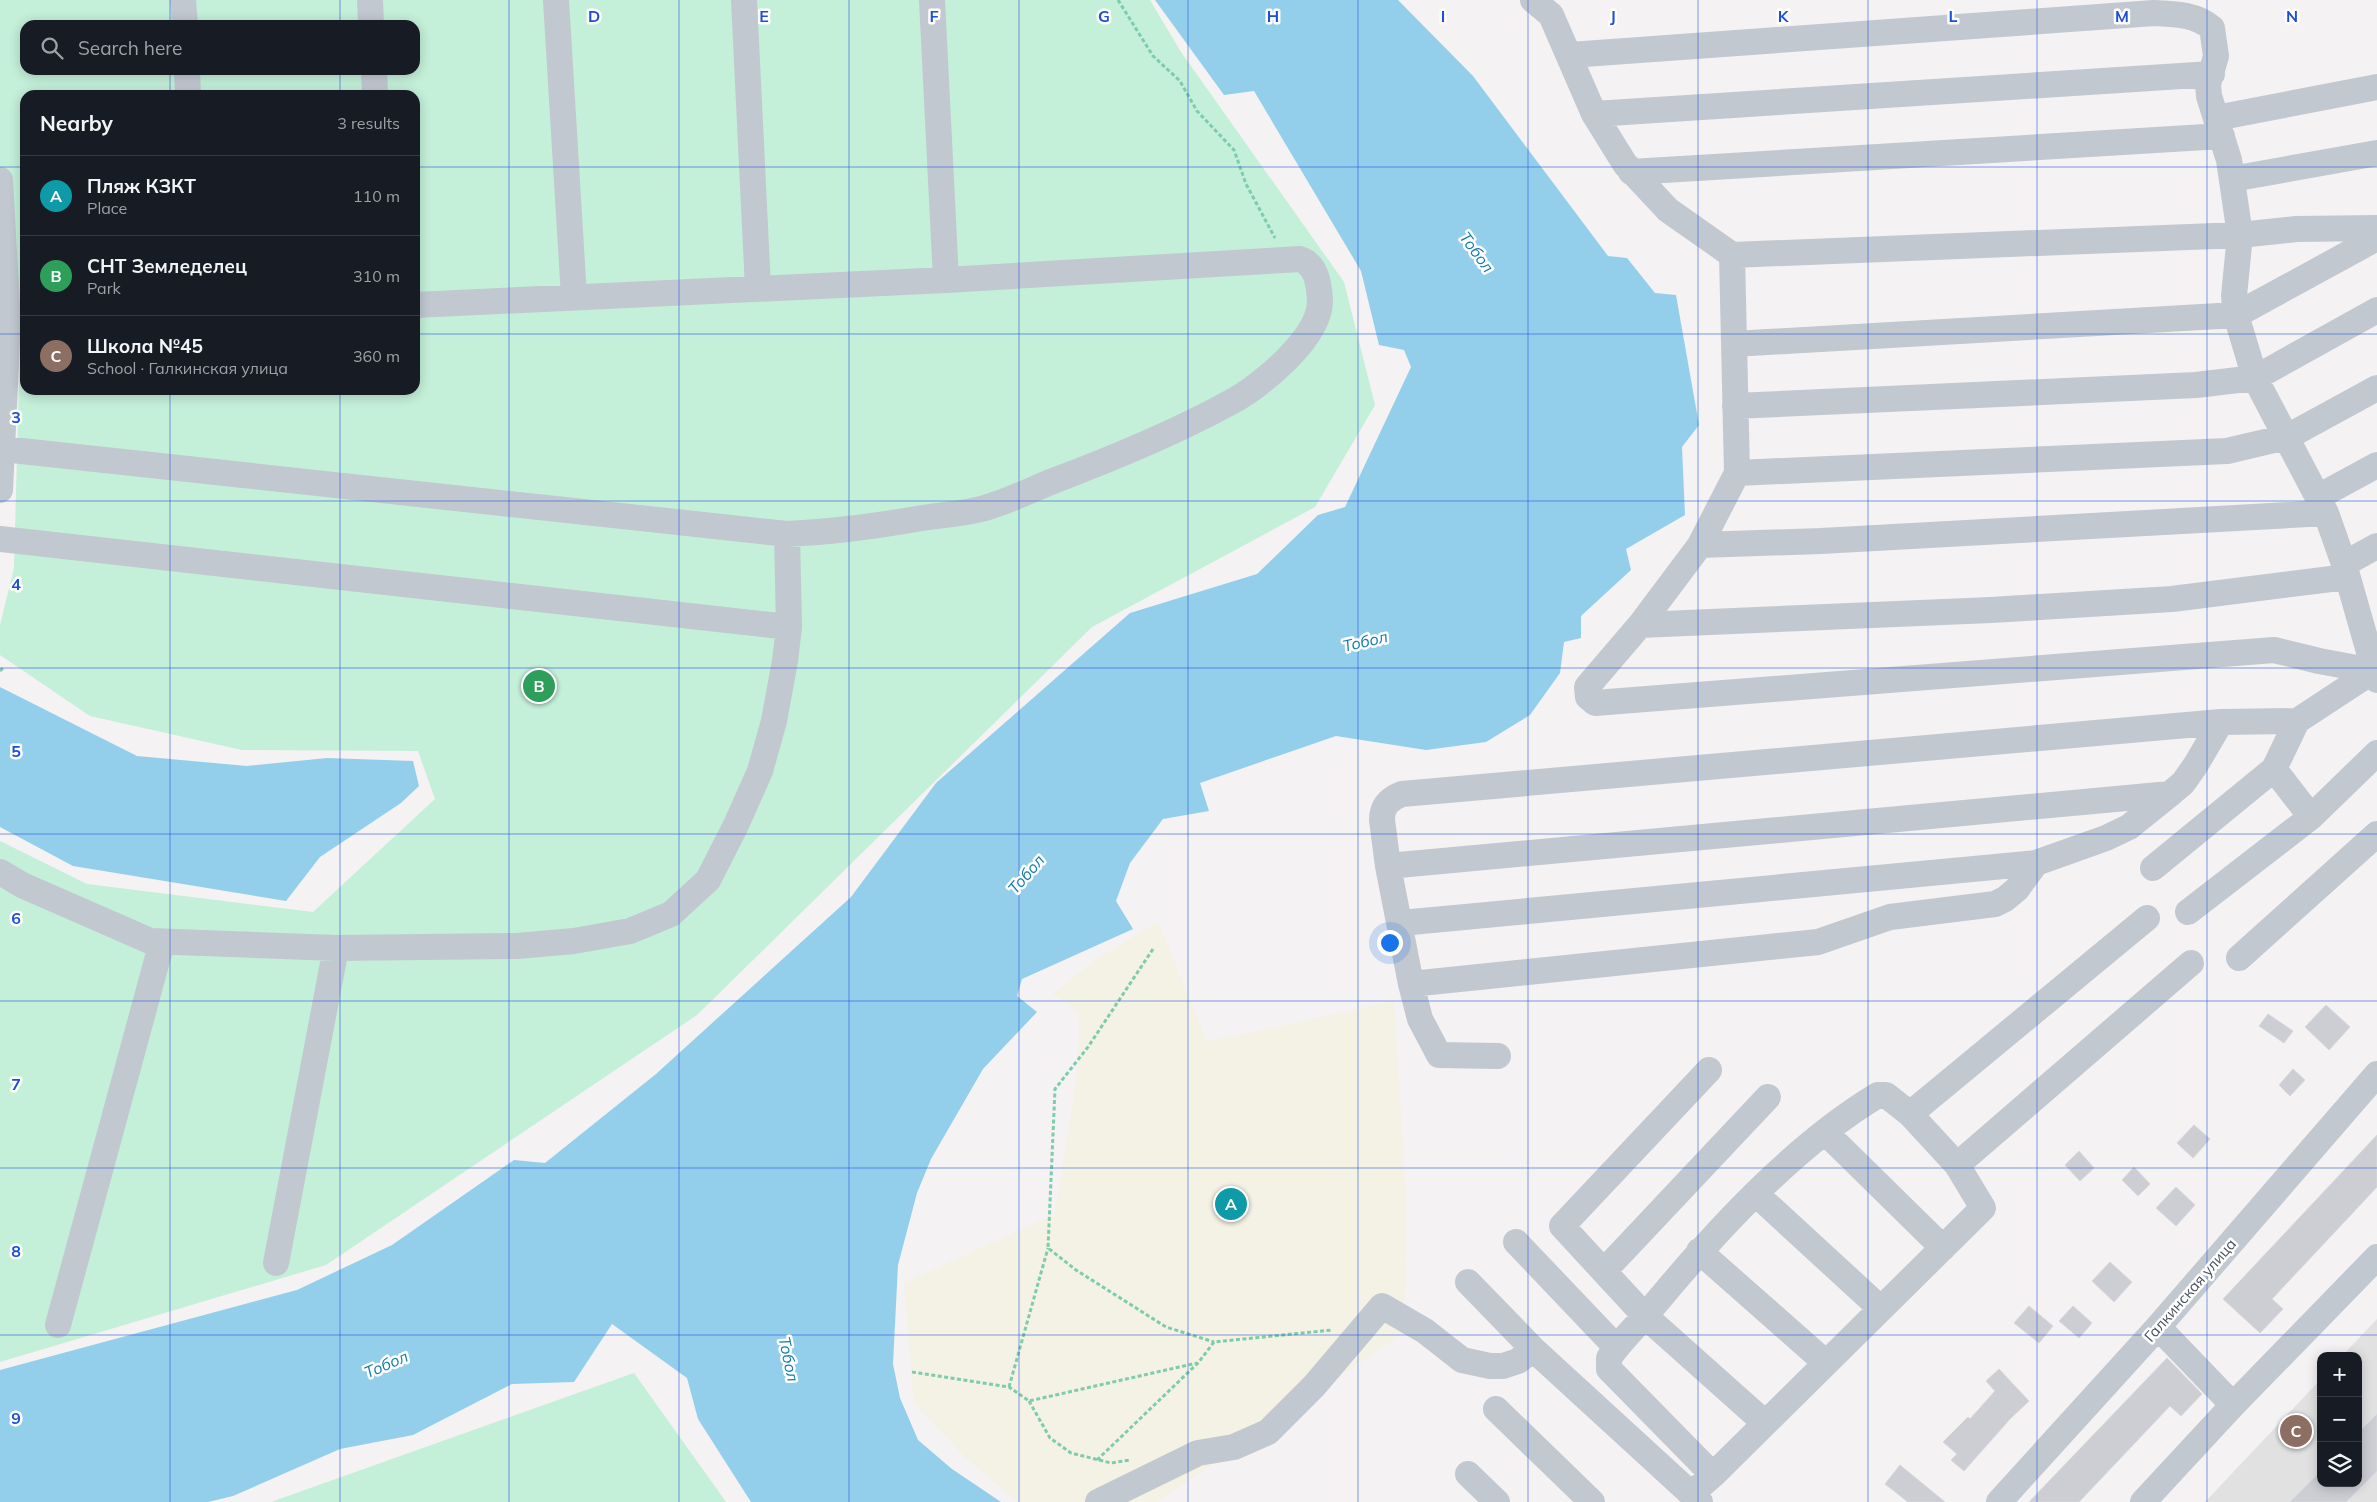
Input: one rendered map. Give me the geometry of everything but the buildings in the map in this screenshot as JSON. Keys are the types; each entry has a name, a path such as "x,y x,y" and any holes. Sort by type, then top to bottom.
{"street":[{"path":"183,0 184,20"},
{"path":"370,0 371,20"},
{"path":"556,0 574,297"},
{"path":"744,0 758,288"},
{"path":"932,0 946,280"},
{"path":"1533,0 1551,15 1594,114 1619,156 1668,210 1732,255 2240,235 2296,229 2377,228"},
{"path":"1570,56 2154,12 2202,20 2212,28 2216,56 2208,84 2209,96 2232,179 2240,235 2234,296 2236,314 2255,378 2322,505 2346,571 2374,663"},
{"path":"1594,114 2212,74"},
{"path":"186,75 188,90"},
{"path":"374,75 375,90"},
{"path":"1632,172 2219,127 2377,87"},
{"path":"2232,179 2377,153"},
{"path":"0,180 16,323 0,490"},
{"path":"1734,344 2236,314 2377,238"},
{"path":"1732,255 1737,473 1700,545 1640,625 1587,687 1588,697 1594,703 2274,650 2318,661 2374,663"},
{"path":"3,449 787,534 835,532 982,509 1106,461 1232,402 1264,379 1296,349 1318,318 1320,302 1318,286 1312,266 1300,259 946,280 420,305"},
{"path":"1735,406 2186,386 2255,378 2377,310"},
{"path":"1737,473 2227,451 2287,437 2377,388"},
{"path":"1700,545 1822,541 2322,505 2377,465"},
{"path":"0,872 22,885 150,942 336,948 517,946 574,941 630,932 671,914 708,880 736,825 760,771 774,721 789,627 787,534"},
{"path":"0,539 789,627"},
{"path":"1640,625 1991,610 2172,599 2346,571 2377,546"},
{"path":"2153,868 2274,769 2297,721 2374,663"},
{"path":"1498,1056 1439,1056 1420,1020 1388,866 1382,812 1392,798 1402,794 2220,722 2297,721"},
{"path":"1401,924 2036,862 2106,838 2129,827 2183,783 2220,722"},
{"path":"2188,912 2311,817 2377,753"},
{"path":"2274,769 2311,817"},
{"path":"1388,866 2170,794"},
{"path":"2239,958 2377,834"},
{"path":"1411,984 1818,942 1890,917 1995,904 2005,899 2017,889 2036,862"},
{"path":"1910,1114 2147,918"},
{"path":"58,1325 162,942"},
{"path":"276,1263 336,948"},
{"path":"1957,1165 2191,963"},
{"path":"1709,1070 1562,1226 1646,1316 1765,1424"},
{"name":"Галкинская улица","path":"1999,1502 2158,1327 2377,1074"},
{"path":"1468,1282 1533,1349 1696,1498 1713,1475 1983,1208 1957,1165 1910,1114 1886,1095 1878,1095 1825,1132 1756,1194 1699,1250 1646,1316 1616,1347 1609,1358 1609,1369 1713,1475"},
{"path":"1605,1270 1768,1097"},
{"path":"1825,1132 1943,1248"},
{"path":"1756,1194 1880,1308"},
{"path":"1516,1242 1616,1347"},
{"path":"1699,1250 1826,1363"},
{"path":"2143,1502 2233,1404 2377,1257"},
{"path":"1098,1502 1198,1453 1234,1447 1268,1432 1314,1386 1362,1327 1382,1306 1424,1331 1462,1360 1490,1366 1503,1366 1518,1362 1533,1349"},
{"path":"2158,1327 2233,1404"},
{"path":"1496,1409 1592,1502"},
{"path":"1468,1474 1497,1502"}],"path":[{"path":"1118,0 1152,56 1180,81 1197,112 1234,150 1246,184 1287,261"},
{"path":"1009,1387 1048,1248 1055,1089 1088,1047 1153,949"},
{"path":"1048,1248 1076,1270 1166,1327 1214,1342 1362,1327"},
{"path":"1097,1460 1198,1363 1214,1342"},
{"path":"1029,1400 1198,1363"},
{"path":"912,1372 1009,1387 1029,1400 1050,1438 1071,1453 1111,1463 1136,1459"}],"shaded area":[{"path":"2377,1319 2377,1502 2205,1502 2317,1383 2317,1487 2362,1487 2362,1352 2346,1352"}],"green space":[{"path":"0,0 1150,0 1181,52 1344,282 1375,405 1315,507 1092,627 697,1015 326,1265 0,1362 0,841 87,884 313,912 435,799 418,751 242,750 90,716 0,655 0,625 14,568 20,343 20,395 420,395 420,90 20,90 20,305 0,306"},
{"path":"634,1373 726,1502 271,1502"}],"sand":[{"path":"1158,922 1207,1042 1394,1001 1406,1195 1405,1332 1157,1502 1017,1502 967,1459 914,1403 904,1283 1055,1214 1078,1068 1079,1012 1053,994 1094,961"}],"water":[{"name":"Тобол","path":"1155,0 1398,0 1473,76 1608,256 1627,258 1655,293 1676,295 1699,425 1682,447 1685,515 1626,549 1631,570 1581,616 1581,638 1564,642 1560,673 1530,715 1486,742 1426,750 1336,736 1200,783 1209,811 1163,819 1130,863 1116,901 1133,929 1022,979 1017,996 1037,1012 983,1069 931,1159 917,1193 898,1265 893,1364 900,1398 918,1440 952,1469 1001,1502 751,1502 698,1419 687,1378 612,1324 574,1382 512,1384 413,1435 340,1449 233,1496 208,1502 0,1502 0,1370 297,1290 392,1245 514,1160 545,1163 656,1074 851,897 936,783 1130,613 1257,574 1318,515 1345,507 1411,367 1404,350 1379,345 1361,271 1254,91 1224,95"},
{"path":"0,687 137,756 247,766 327,758 413,761 419,786 401,803 320,857 286,901 73,866 0,827"}],"place":[{"name":"СНТ Земледелец","path":"539,686"},
{"name":"Пляж КЗКТ","path":"1231,1204"},
{"name":"Школа №45","path":"2296,1431"}]}
